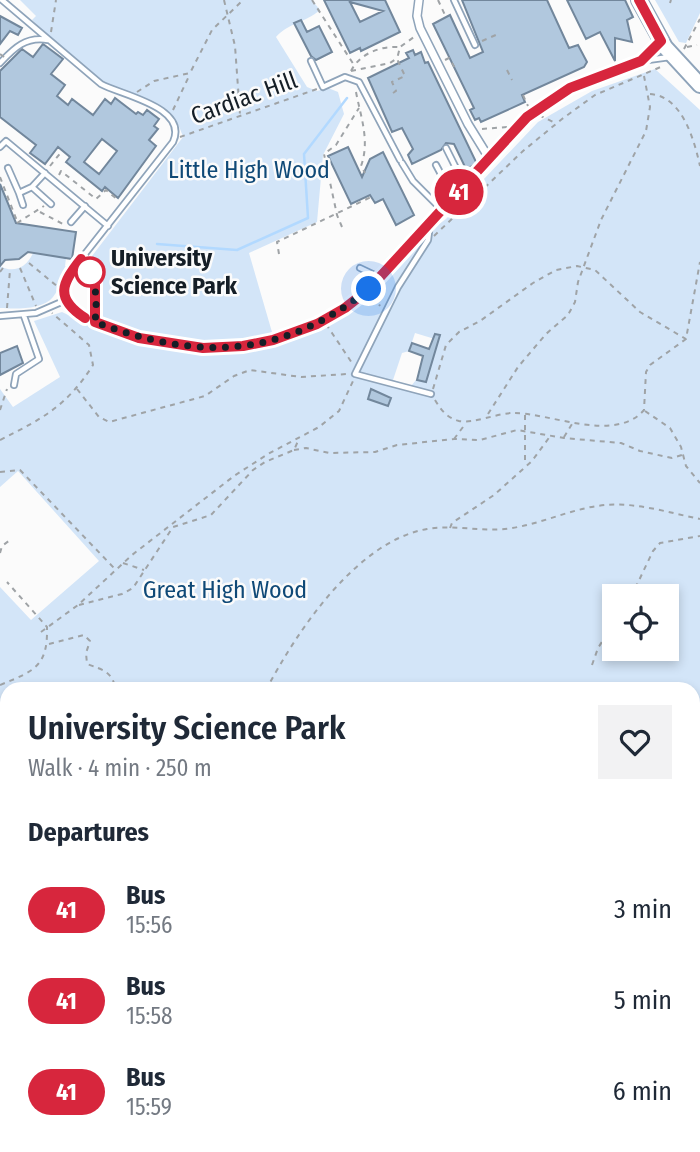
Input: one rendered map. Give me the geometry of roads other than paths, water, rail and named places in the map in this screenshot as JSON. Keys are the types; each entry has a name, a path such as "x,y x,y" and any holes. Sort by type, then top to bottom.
{"main road":[{"path":"639,0 661,41 700,85"}],"street":[{"path":"419,0 417,16 422,33 468,124 489,158"}],"lane":[{"path":"2,0 101,84 145,100 169,116 175,124 176,137 66,278 66,300 75,312 139,338 203,348 243,346 273,340 324,320 345,308 369,289 515,128 536,111 570,88 641,61 673,57"},
{"path":"454,0 475,44"},
{"path":"0,63 15,47 35,38 48,40"},
{"path":"641,61 661,41"},
{"path":"310,61 323,87 345,77 352,78 366,90 413,181 442,210"},
{"path":"0,147 6,141 108,226"},
{"path":"446,148 456,168 469,180"},
{"path":"436,165 443,178 458,193"},
{"path":"8,168 23,205"},
{"path":"19,193 32,187 45,173"},
{"path":"32,187 49,202"},
{"path":"72,222 85,206"},
{"path":"430,223 428,240 408,268 356,371 431,394"},
{"path":"81,259 95,283 95,322"},
{"path":"360,268 379,277"},
{"path":"0,316 24,316 47,310 66,300"},
{"path":"15,385 16,374 39,359 24,316"}],"waterway":[{"path":"157,244 237,250 308,218 304,154 347,98"}],"place":[{"name":"University Science Park","path":"90,272"}],"park label":[{"name":"Little High Wood","path":"249,170"},
{"name":"Great High Wood","path":"225,590"}]}
